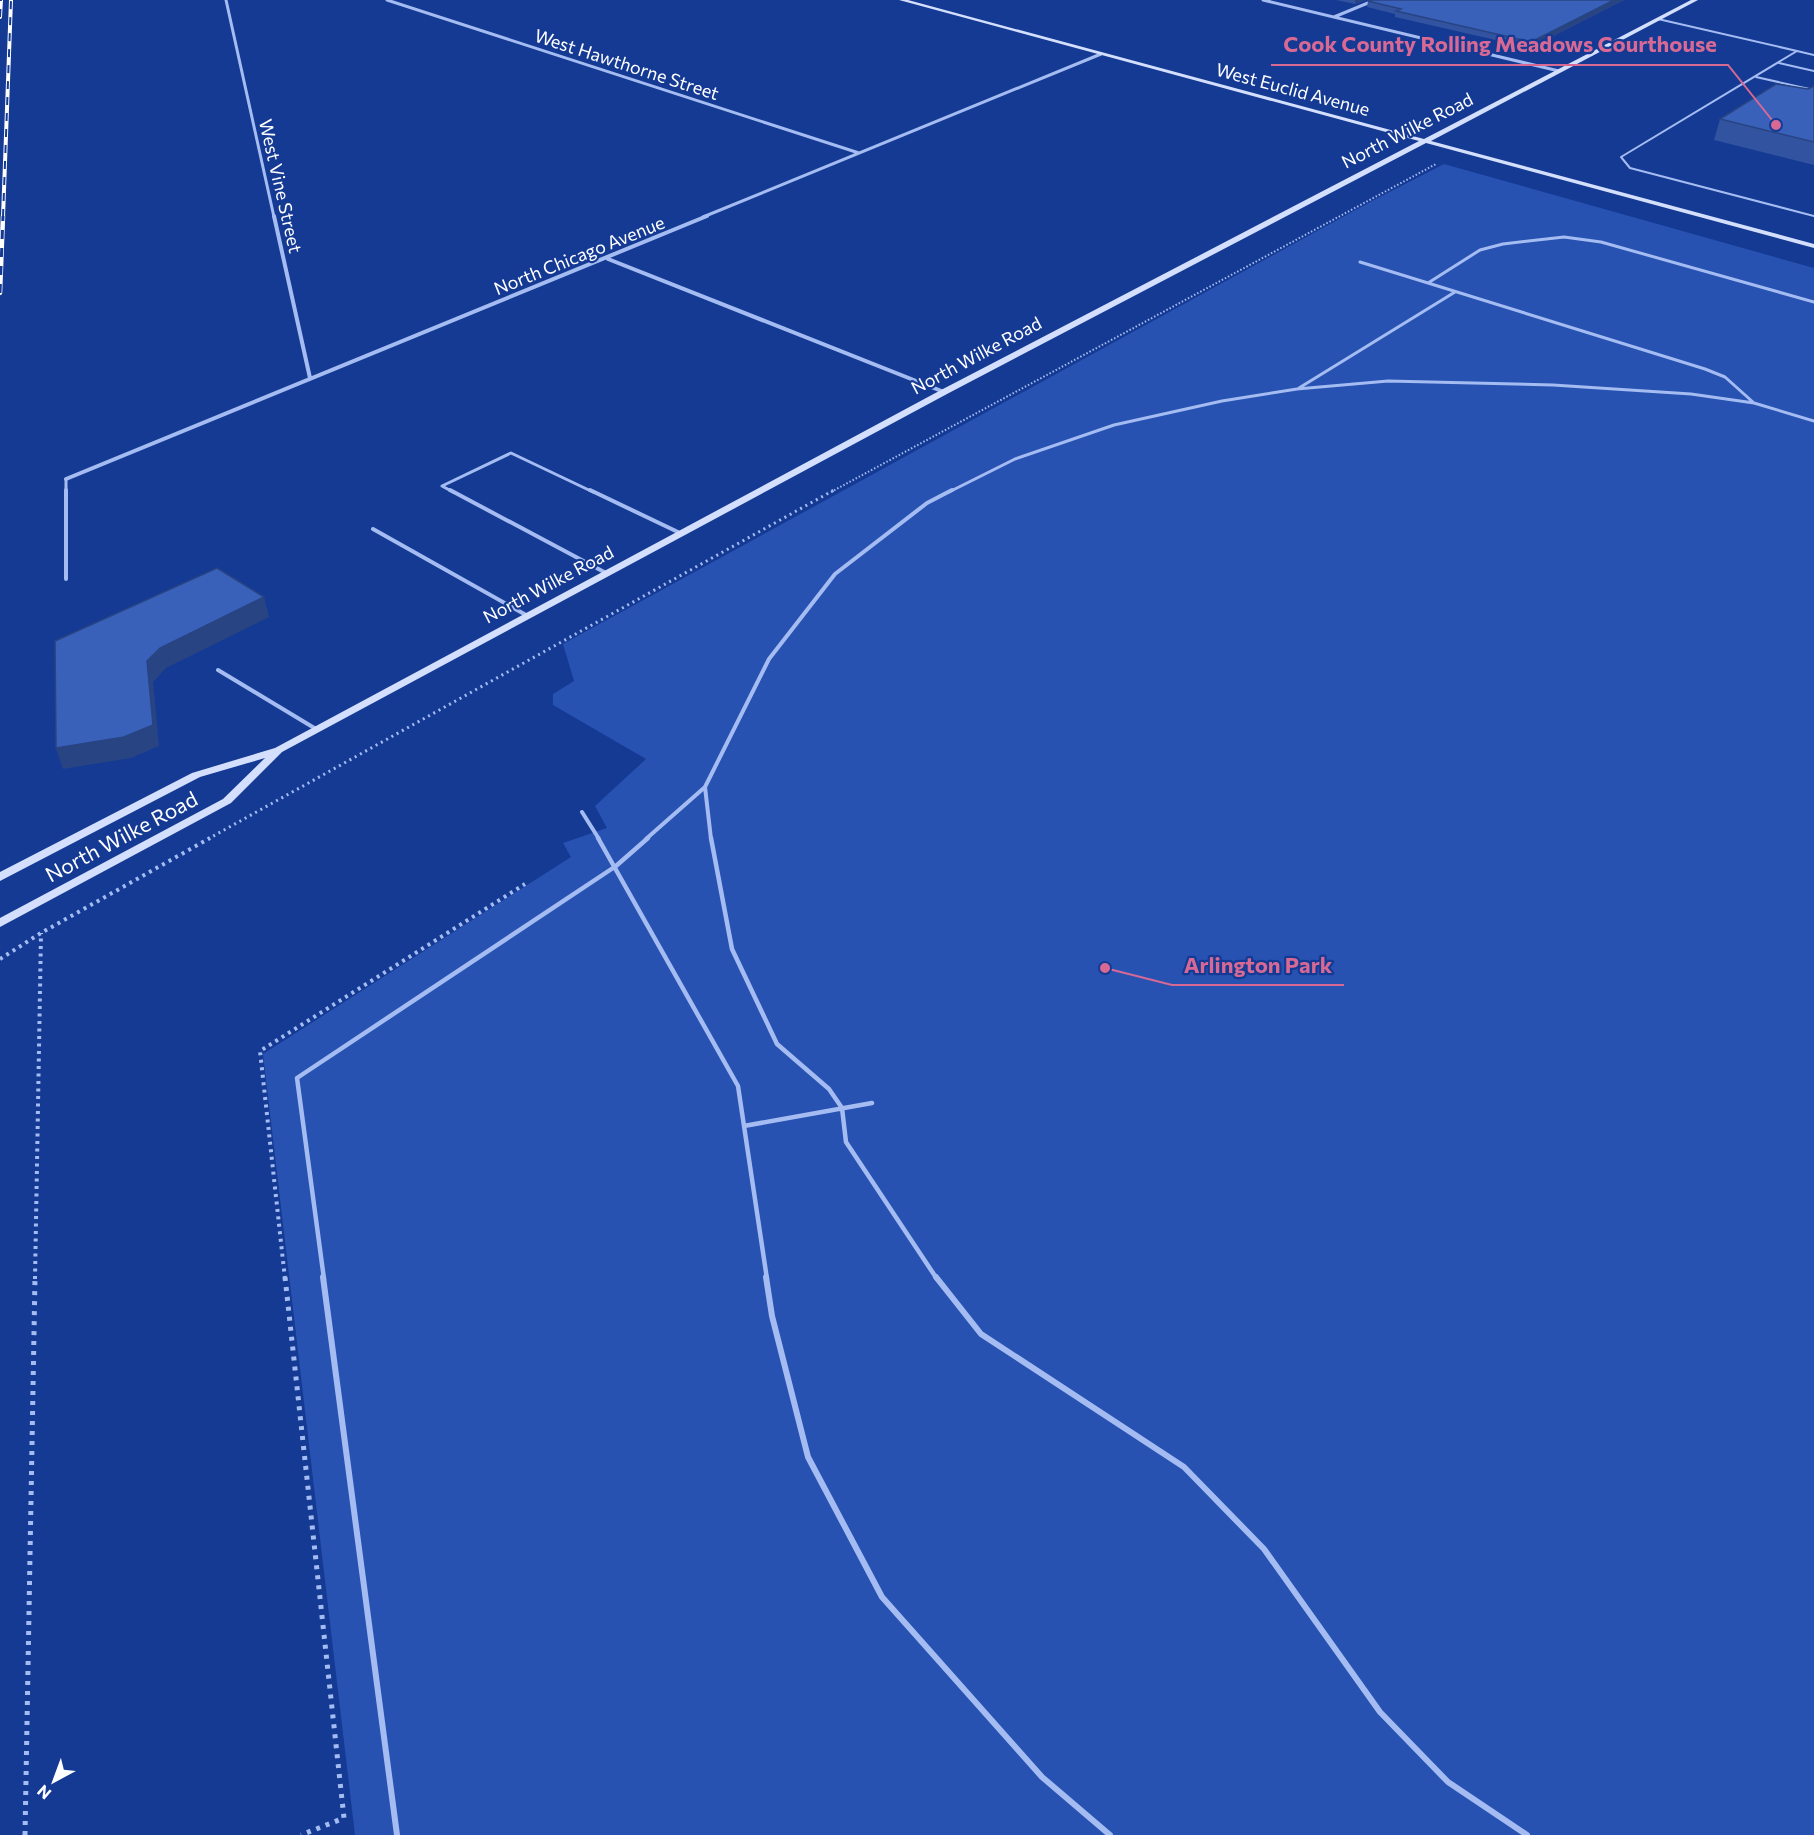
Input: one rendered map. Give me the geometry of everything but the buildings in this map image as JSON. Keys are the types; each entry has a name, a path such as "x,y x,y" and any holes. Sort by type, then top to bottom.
{"main road":[{"name":"West Euclid Avenue","path":"902,0 1814,246"},
{"name":"North Wilke Road","path":"0,877 196,775 279,750 944,392 1695,0"},
{"name":"North Wilke Road","path":"0,923 227,801 279,750"}],"street":[{"name":"West Vine Street","path":"226,0 310,378"},
{"name":"West Hawthorne Street","path":"387,0 859,153"},
{"path":"1263,0 1560,71"},
{"path":"1334,17 1375,0"},
{"name":"North Chicago Avenue","path":"66,479 1101,54"},
{"path":"607,258 944,392"}],"lane":[{"path":"1658,19 1814,55"},
{"path":"1797,51 1620,156 1630,168 1814,216"},
{"path":"1778,63 1814,71"},
{"path":"1755,76 1814,90"},
{"path":"1428,283 1480,250 1503,244 1564,237 1600,242 1814,302"},
{"path":"1360,262 1705,369 1725,377 1754,403"},
{"path":"1297,389 1455,292"},
{"path":"397,1835 297,1078 616,866 705,787 769,659 835,574 927,503 1015,459 1114,425 1222,400 1297,389 1388,381 1553,385 1691,394 1754,403 1814,421"},
{"path":"606,573 442,486 512,453 680,533"},
{"path":"66,479 66,579"},
{"path":"373,529 526,615"},
{"path":"218,670 316,729"},
{"path":"705,787 712,846 732,949 777,1044 829,1089 842,1108 846,1142 940,1284 981,1334 1184,1467 1264,1549 1380,1712 1448,1782 1527,1835"},
{"path":"582,812 616,866 738,1086 772,1316 808,1457 882,1597 1042,1778 1110,1835"},
{"path":"744,1126 872,1103"}],"path":[{"path":"0,959 41,933 496,677 941,431 1442,161"},
{"path":"25,1835 41,933"}],"shaded area":[{"path":"1444,164 1814,268 1814,1835 355,1835 263,1054 571,857 563,843 607,828 595,806 646,759 553,705 553,694 574,681 563,644 1372,201"}],"railway":[{"path":"0,17 1,0"},
{"path":"3,217 11,0"},
{"path":"0,293 3,216"}],"place":[{"name":"Cook County Rolling Meadows Courthouse","path":"1776,125"},
{"name":"Arlington Park","path":"1105,968"}]}
